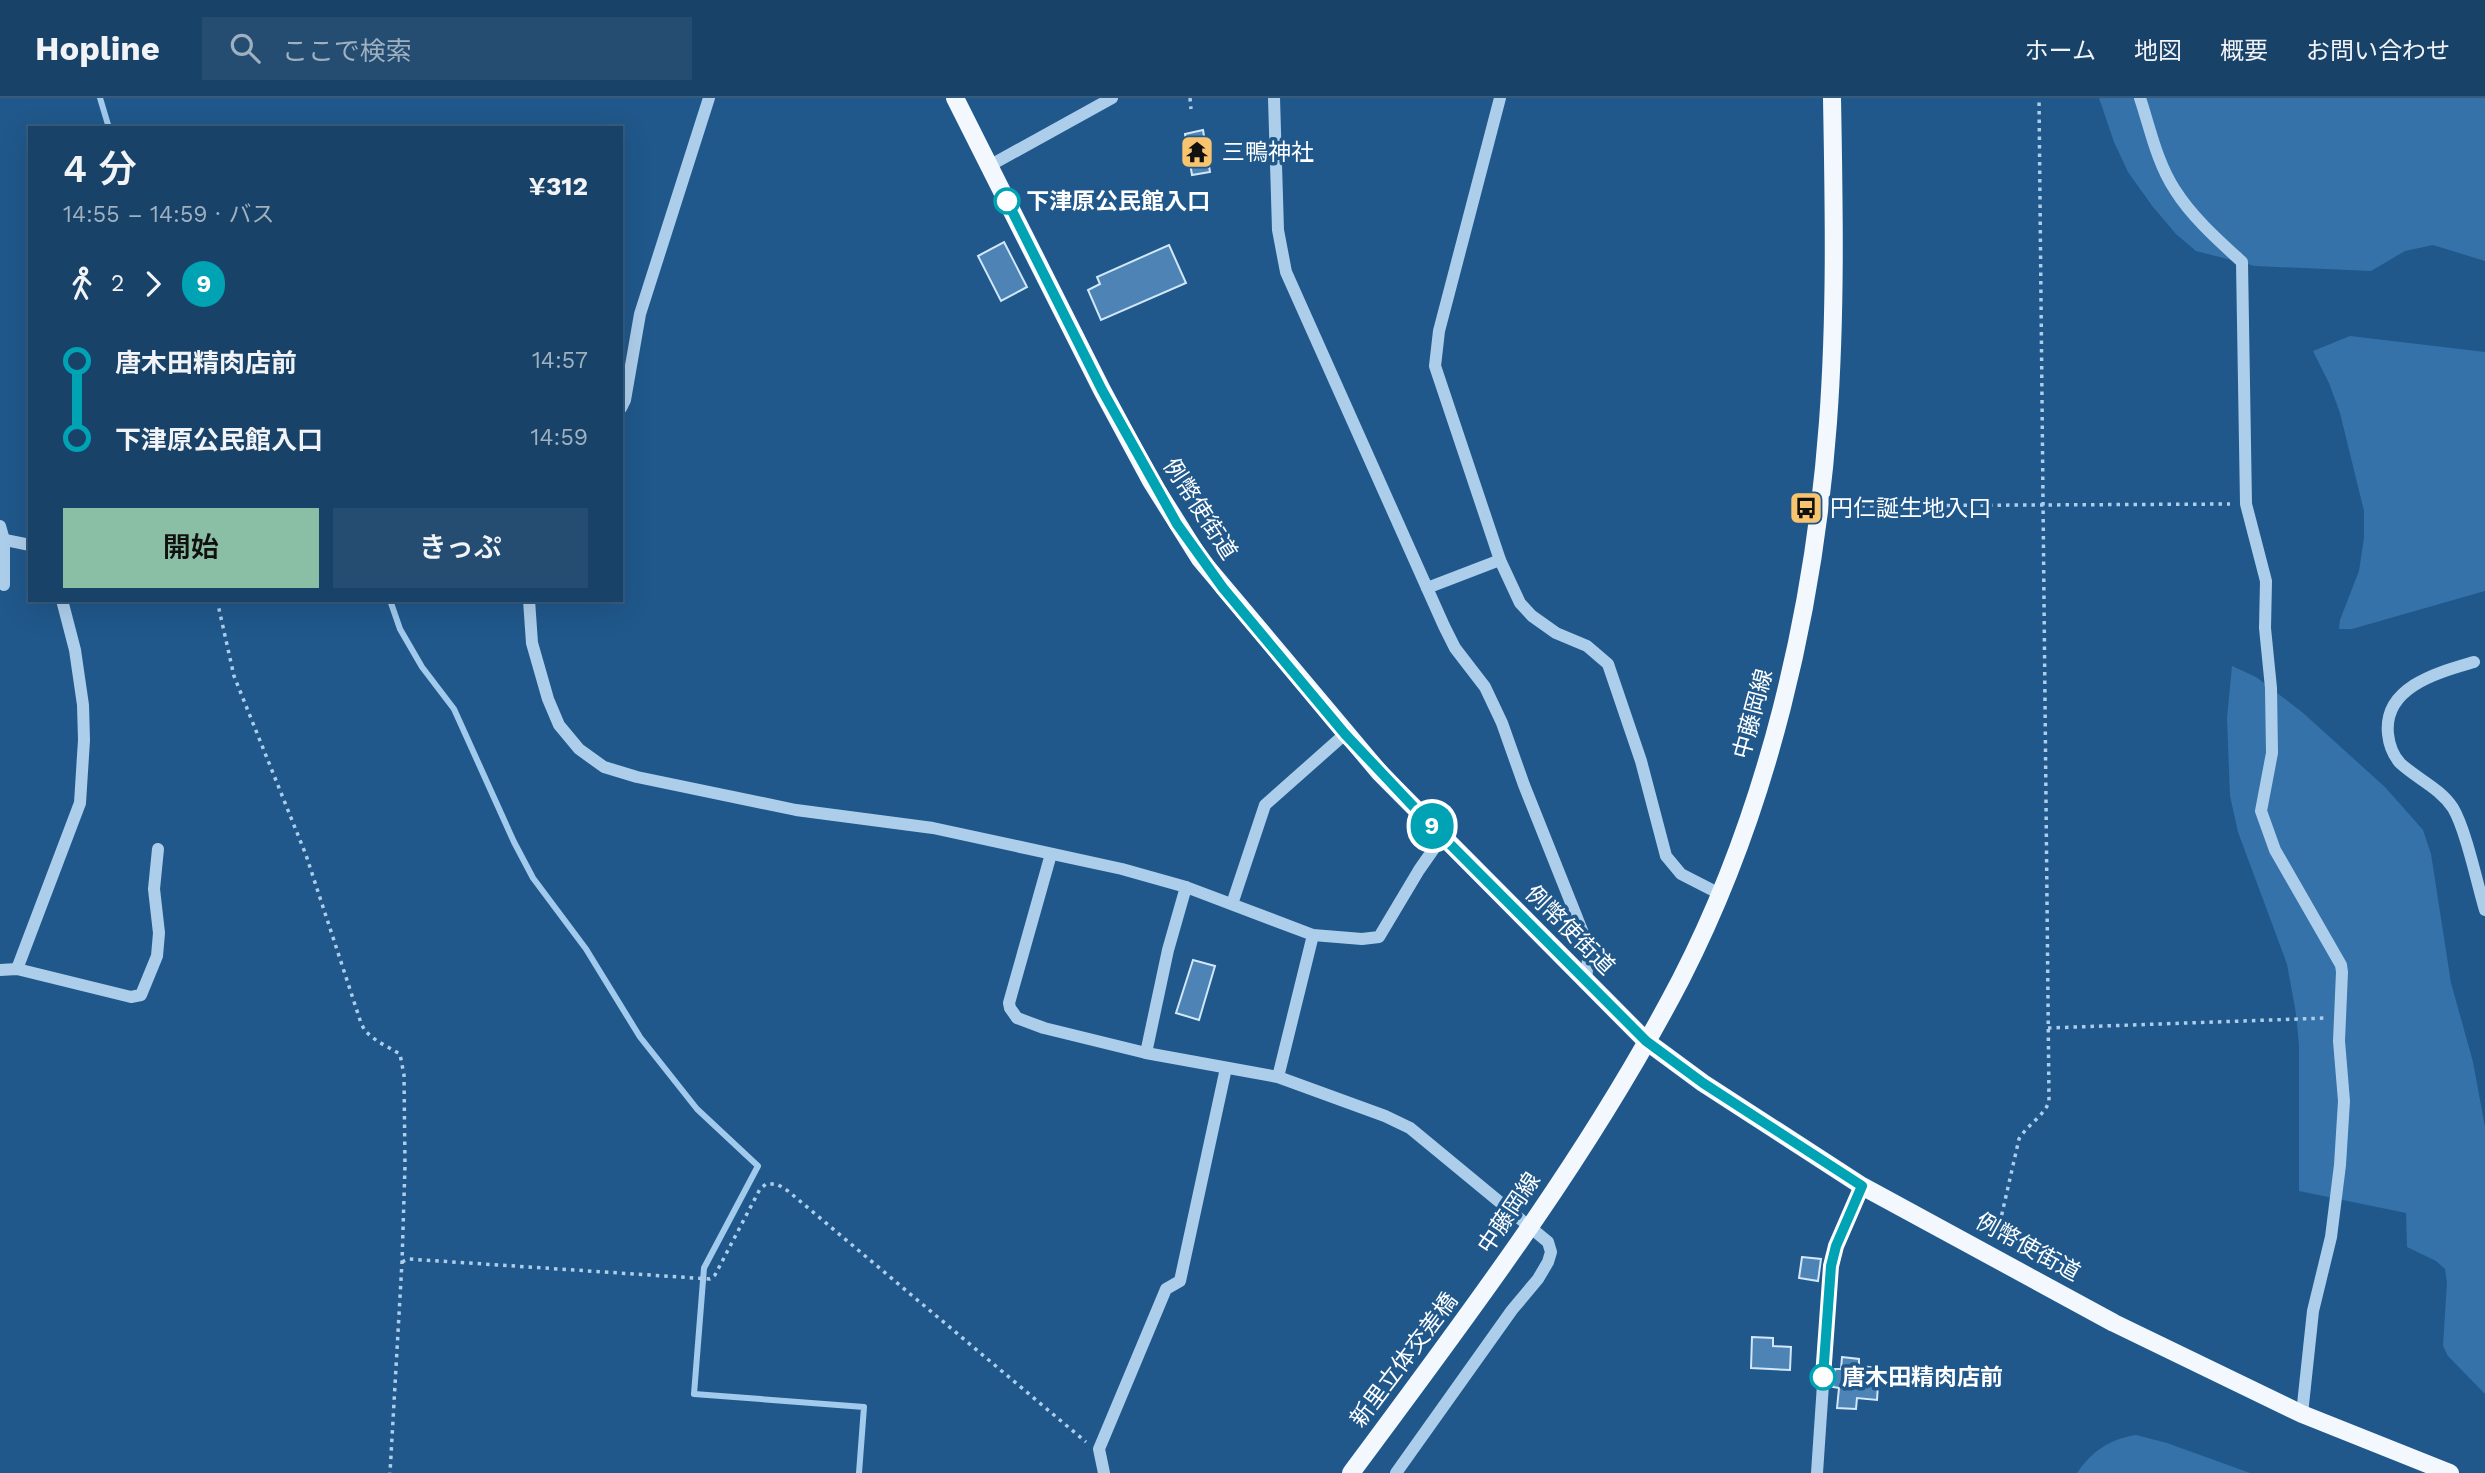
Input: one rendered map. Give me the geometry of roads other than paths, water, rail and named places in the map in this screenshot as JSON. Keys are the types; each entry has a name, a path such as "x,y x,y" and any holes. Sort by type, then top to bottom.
{"main road":[{"name":"例幣使街道","path":"955,98 1102,390 1177,524 1223,588 1345,734 1442,837 1646,1041 1703,1083 1862,1186 2114,1323 2302,1414 2450,1473"},
{"name":"中藤岡線","path":"1496,1277 1591,1135 1681,977 1720,894 1763,772 1784,702 1800,628 1819,506 1828,423 1834,192 1832,98"},
{"name":"新里立体交差橋","path":"1351,1473 1496,1277"}],"street":[{"path":"623,404 640,314 709,98"},
{"path":"989,166 1112,98"},
{"path":"1274,98 1278,230 1286,272 1455,648 1485,687 1503,723 1531,806 1586,939 1589,961 1586,981"},
{"path":"1500,98 1439,331 1435,366 1500,560 1520,603 1532,616 1556,633 1587,646 1608,664 1642,761 1666,856 1681,874 1720,894"},
{"path":"2140,98 2161,162 2175,190 2205,227 2242,262 2246,504 2266,581 2265,628 2271,688 2272,753 2261,811 2275,850 2343,972 2339,1018 2344,1101 2340,1164 2331,1237 2313,1311 2302,1414"},
{"path":"0,526 4,585"},
{"path":"2,540 28,545"},
{"path":"1427,588 1500,560"},
{"path":"17,969 80,803 83,705 75,650 63,602"},
{"path":"529,602 533,643 548,699 559,725 579,749 604,767 637,777 796,810 933,828 1122,869 1186,887 1313,935 1362,939 1379,937 1442,837"},
{"path":"2474,662 2430,676 2406,691 2392,710 2388,727 2389,744 2398,760 2447,800 2457,817 2485,910"},
{"path":"1232,904 1265,805 1345,734"},
{"path":"0,970 17,969 121,995 141,995 157,956 159,933 154,889 158,849"},
{"path":"1051,854 1012,990 1010,1008 1017,1017 1044,1028 1146,1053 1278,1077 1385,1116 1410,1129 1548,1242 1551,1252 1548,1262 1396,1473"},
{"path":"1146,1053 1168,950 1186,887"},
{"path":"1278,1077 1313,935"},
{"path":"1104,1473 1099,1449 1166,1289 1180,1281 1226,1068"},
{"path":"1817,1473 1831,1266 1836,1246 1862,1186"}],"waterway":[{"path":"100,98 108,126"},
{"path":"391,602 400,629 422,667 454,709 533,878 586,949 640,1037 697,1109 758,1166 704,1268 694,1394 864,1407 859,1473"}],"place":[{"name":"三鴨神社","path":"1197,152"},
{"name":"下津原公民館入口","path":"1007,201"},
{"name":"円仁誕生地入口","path":"1806,508"},
{"name":"唐木田精肉店前","path":"1823,1377"}]}
